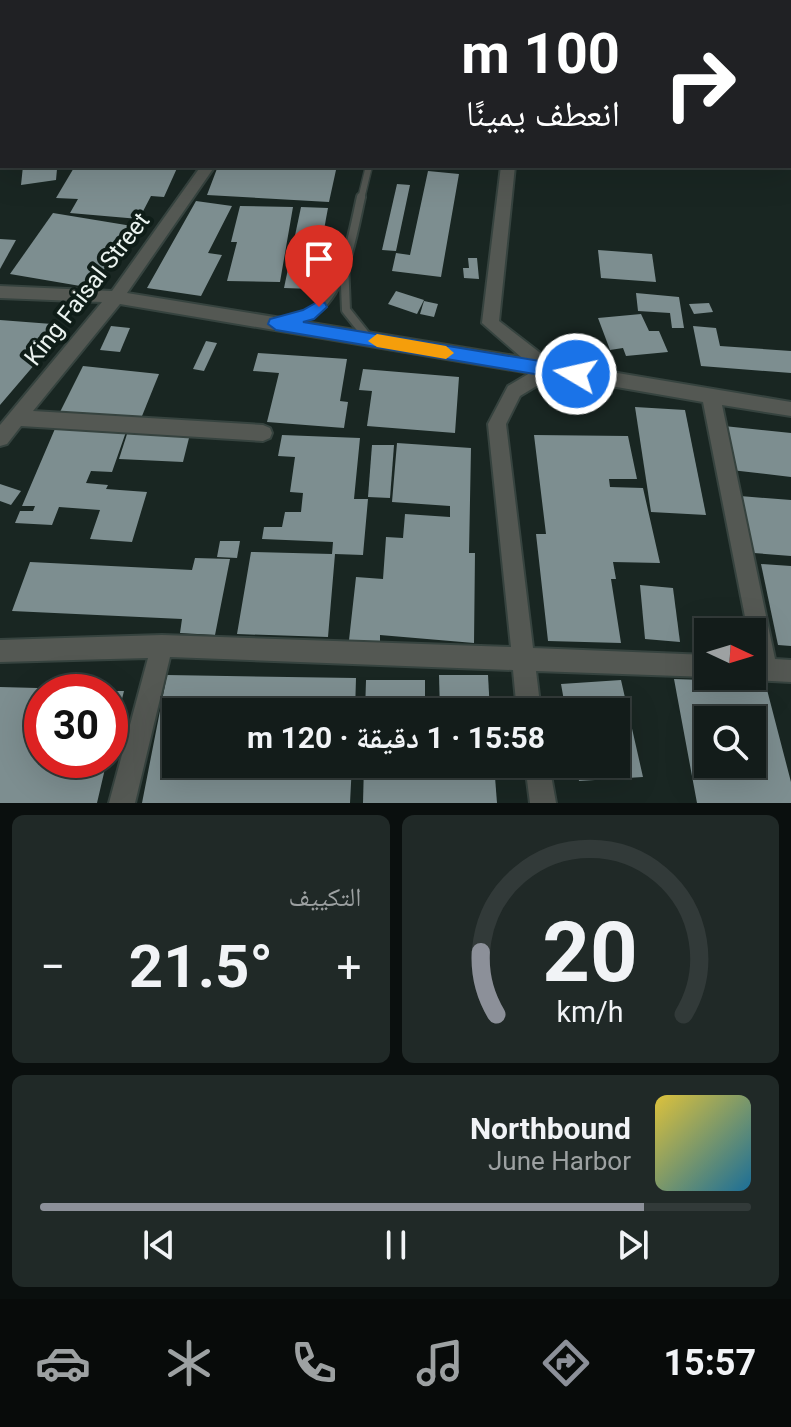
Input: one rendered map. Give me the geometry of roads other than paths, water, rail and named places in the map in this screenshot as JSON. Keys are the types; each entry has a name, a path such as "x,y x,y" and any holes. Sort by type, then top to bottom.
{"street":[{"name":"King Faisal Street","path":"0,438 116,297 207,168"},
{"path":"508,168 490,323 549,370"},
{"path":"0,292 116,297 791,409"},
{"path":"527,698 497,424 514,391 549,370"},
{"path":"711,396 750,618"},
{"path":"16,418 263,433"},
{"path":"122,803 162,646"},
{"path":"0,651 162,646 694,665"},
{"path":"766,669 791,671"},
{"path":"539,778 543,803"}],"lane":[{"path":"276,324 309,314 319,307 344,259 368,168"},
{"path":"344,259 346,310 369,339"}]}
